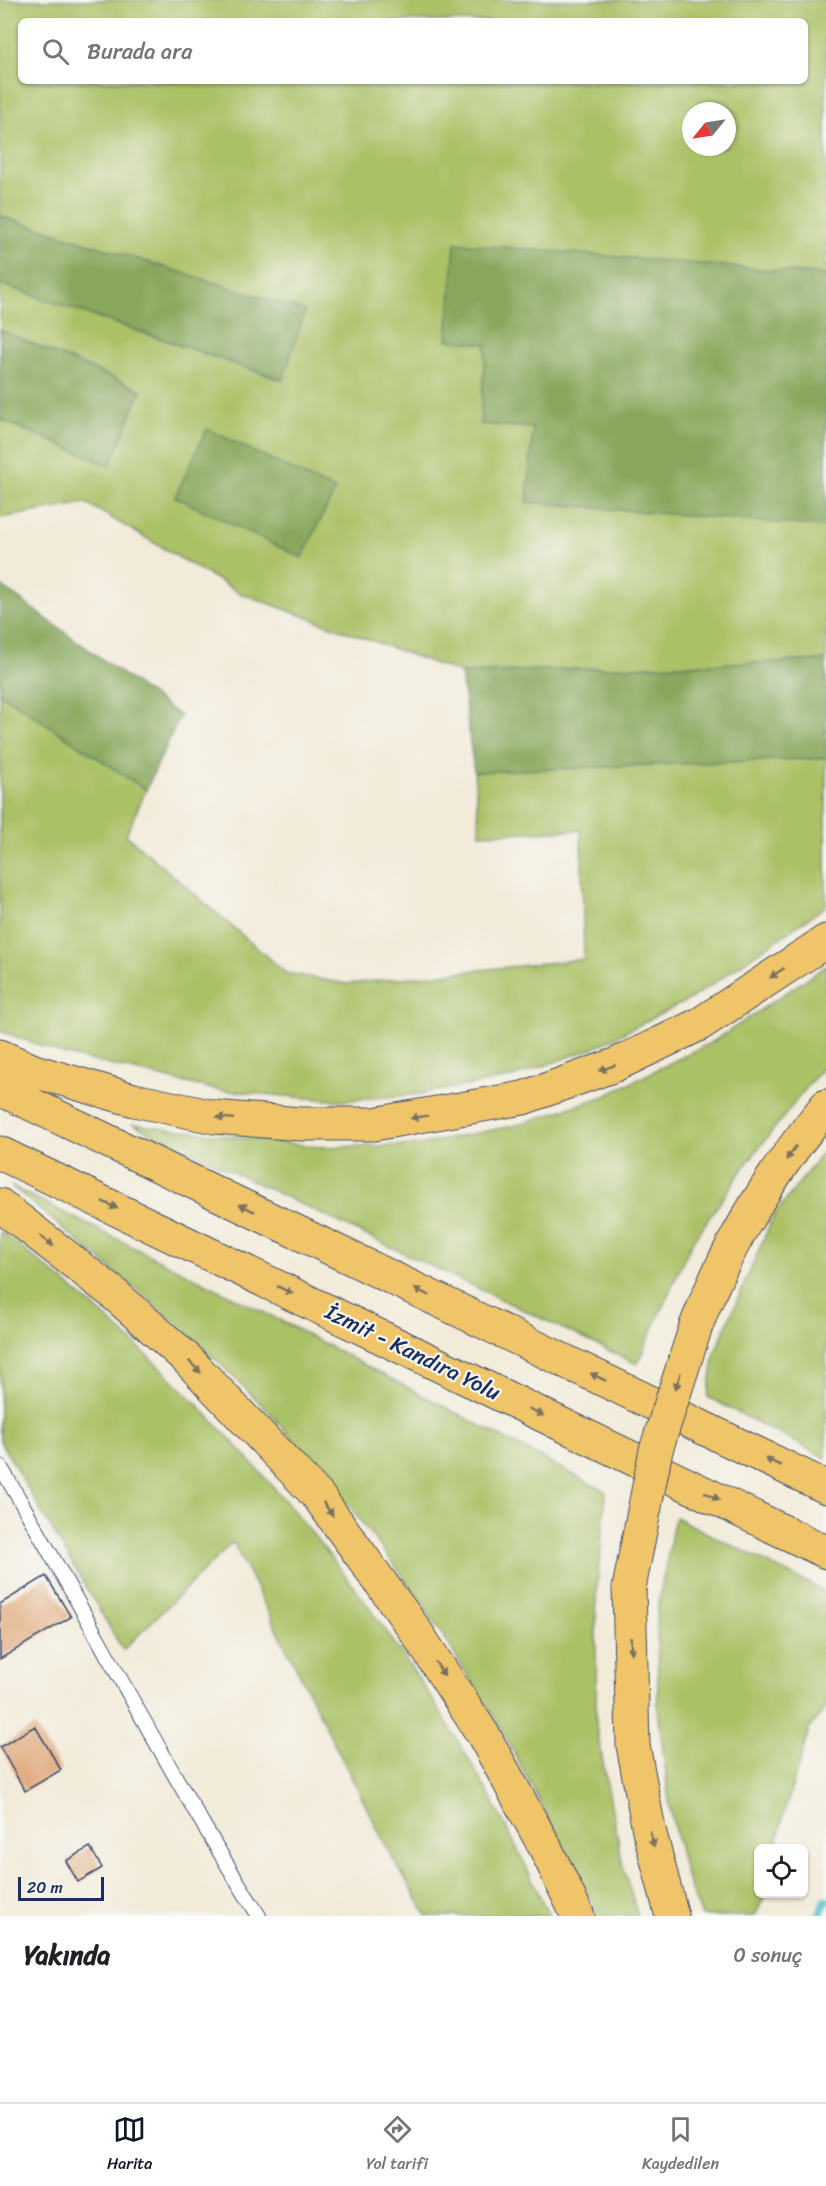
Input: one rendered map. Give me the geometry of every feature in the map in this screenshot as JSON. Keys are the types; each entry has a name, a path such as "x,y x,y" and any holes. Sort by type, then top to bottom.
{"highway":[{"path":"0,1056 34,1071 134,1100 214,1117 301,1124 374,1124 523,1098 615,1065 700,1024 826,941"},
{"path":"0,1089 826,1487"},
{"path":"672,1916 649,1830 633,1745 629,1588 656,1450 710,1289 745,1220 826,1106"},
{"name":"İzmit - Kandıra Yolu","path":"0,1153 826,1552"},
{"path":"0,1205 112,1292 186,1359 318,1496 415,1630 484,1736 545,1847 578,1916"}],"lane":[{"path":"0,1466 77,1597 216,1848 259,1916"}],"green space":[{"path":"0,0 826,0 826,660 461,673 240,593 86,503 0,518 0,419 110,466 141,391 0,330 0,284 282,380 304,311 0,216"},
{"path":"0,216 305,311 283,380 0,284"},
{"path":"455,243 826,275 826,527 527,502 533,428 480,424 486,344 447,340"},
{"path":"0,330 141,390 110,466 0,419"},
{"path":"207,429 335,490 302,558 175,497"},
{"path":"0,585 180,716 146,790 0,693"},
{"path":"826,660 826,758 474,772 461,673"},
{"path":"0,693 146,790 126,835 286,973 347,984 584,959 581,830 480,834 474,772 826,758 826,906 692,998 594,1048 510,1078 420,1094 341,1101 217,1090 63,1054 0,1031"},
{"path":"826,966 826,1063 747,1163 691,1244 637,1364 132,1124 318,1147 419,1145 517,1125 605,1096 714,1041"},
{"path":"826,1148 826,1458 708,1397 715,1352 773,1217"},
{"path":"11,1186 285,1323 606,1492 596,1597 596,1726 623,1867 638,1916 599,1916 501,1728 418,1596 347,1503 269,1412 211,1355 147,1298"},
{"path":"0,1231 85,1299 166,1374 244,1454 317,1539 385,1629 446,1722 501,1818 549,1916 427,1916 389,1852 233,1542 123,1650 0,1441"},
{"path":"675,1517 826,1592 826,1708 810,1727 777,1844 754,1844 754,1898 764,1898 755,1916 702,1916 687,1880 670,1810 658,1708 657,1611"}],"building":[{"path":"46,1576 71,1617 0,1659 0,1604"},
{"path":"35,1726 61,1770 25,1791 0,1747"},
{"path":"90,1847 102,1868 78,1882 66,1861"}],"waterway":[{"path":"819,1916 826,1900"}]}
